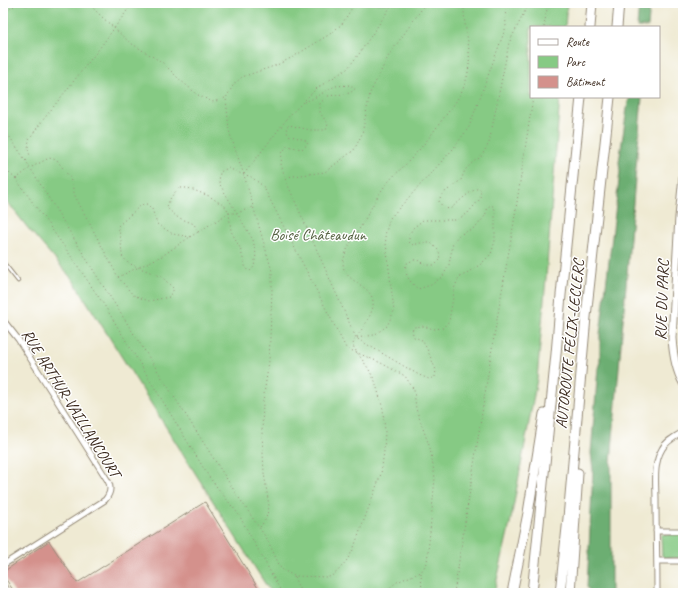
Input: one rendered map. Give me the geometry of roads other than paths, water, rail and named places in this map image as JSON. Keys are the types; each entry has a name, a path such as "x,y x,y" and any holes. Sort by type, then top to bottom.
{"highway":[{"path":"590,26 592,3"},
{"path":"617,26 619,3"},
{"name":"AUTOROUTE FÉLIX-LECLERC","path":"532,593 582,98"},
{"name":"AUTOROUTE FÉLIX-LECLERC","path":"560,593 587,310 610,98"},
{"path":"512,593 526,526 545,410 555,369"},
{"path":"570,593 578,476 581,376"}],"street":[{"name":"RUE DU PARC","path":"683,176 672,338 675,365 683,383"},
{"name":"RUE ARTHUR-VAILLANCOURT","path":"3,320 18,339 108,480 110,488 109,494 105,500 3,565"},
{"path":"657,593 656,471 663,446 683,432"},
{"path":"656,531 683,531"},
{"path":"657,561 683,561"},
{"path":"3,587 7,593"}],"lane":[{"path":"4,264 18,282"}],"park label":[{"name":"Boisé Châteaudun","path":"318,234"}]}
